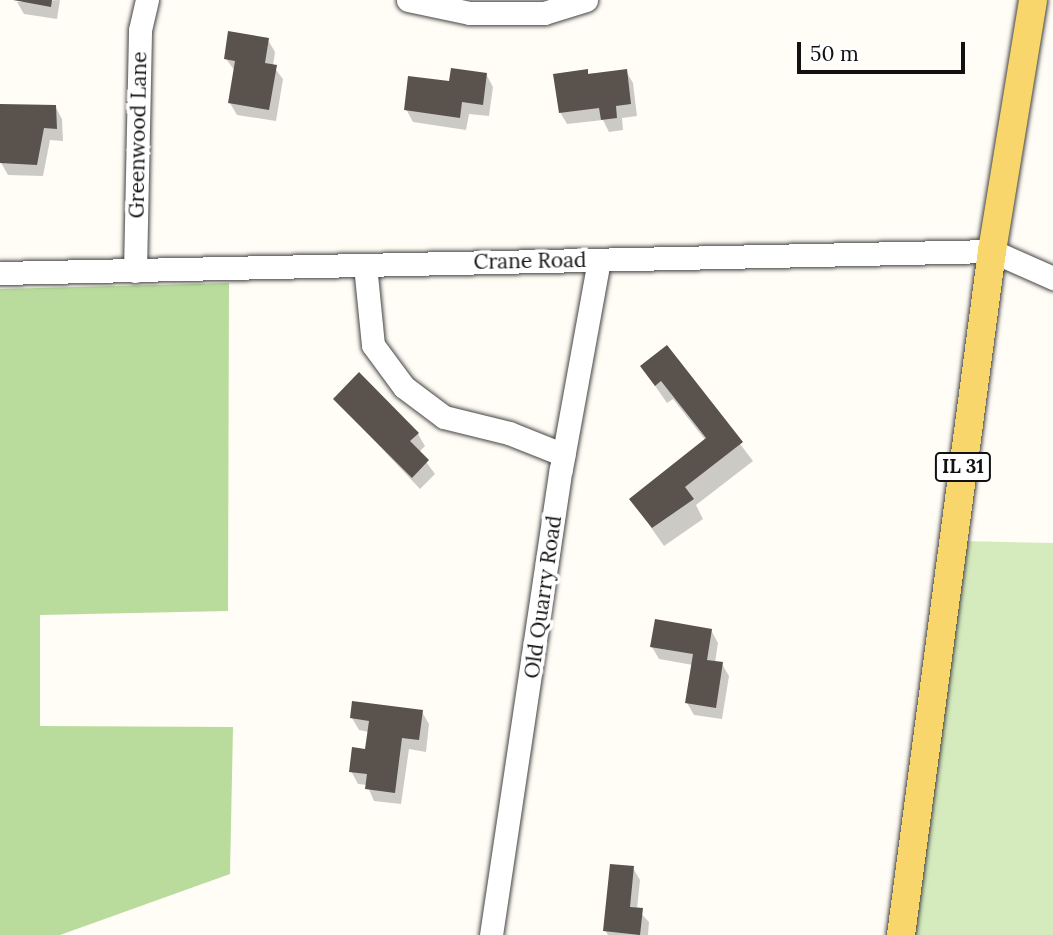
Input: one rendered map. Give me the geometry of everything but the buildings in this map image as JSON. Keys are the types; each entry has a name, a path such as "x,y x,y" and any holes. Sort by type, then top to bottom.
{"main road":[{"name":"IL 31","path":"901,935 992,251 1033,0"}],"street":[{"name":"Greenwood Lane","path":"135,271 140,30 147,0"},
{"path":"408,0 470,13 544,13 586,0"},
{"name":"Crane Road","path":"0,273 992,251 1053,278"},
{"name":"Old Quarry Road","path":"491,935 564,455 599,260"},
{"path":"365,265 373,345 404,387 444,417 509,433 564,455"}],"green space":[{"path":"229,283 228,611 40,615 40,726 233,727 230,874 60,935 0,935 0,289"},
{"path":"964,541 1053,543 1053,935 908,935"}]}
